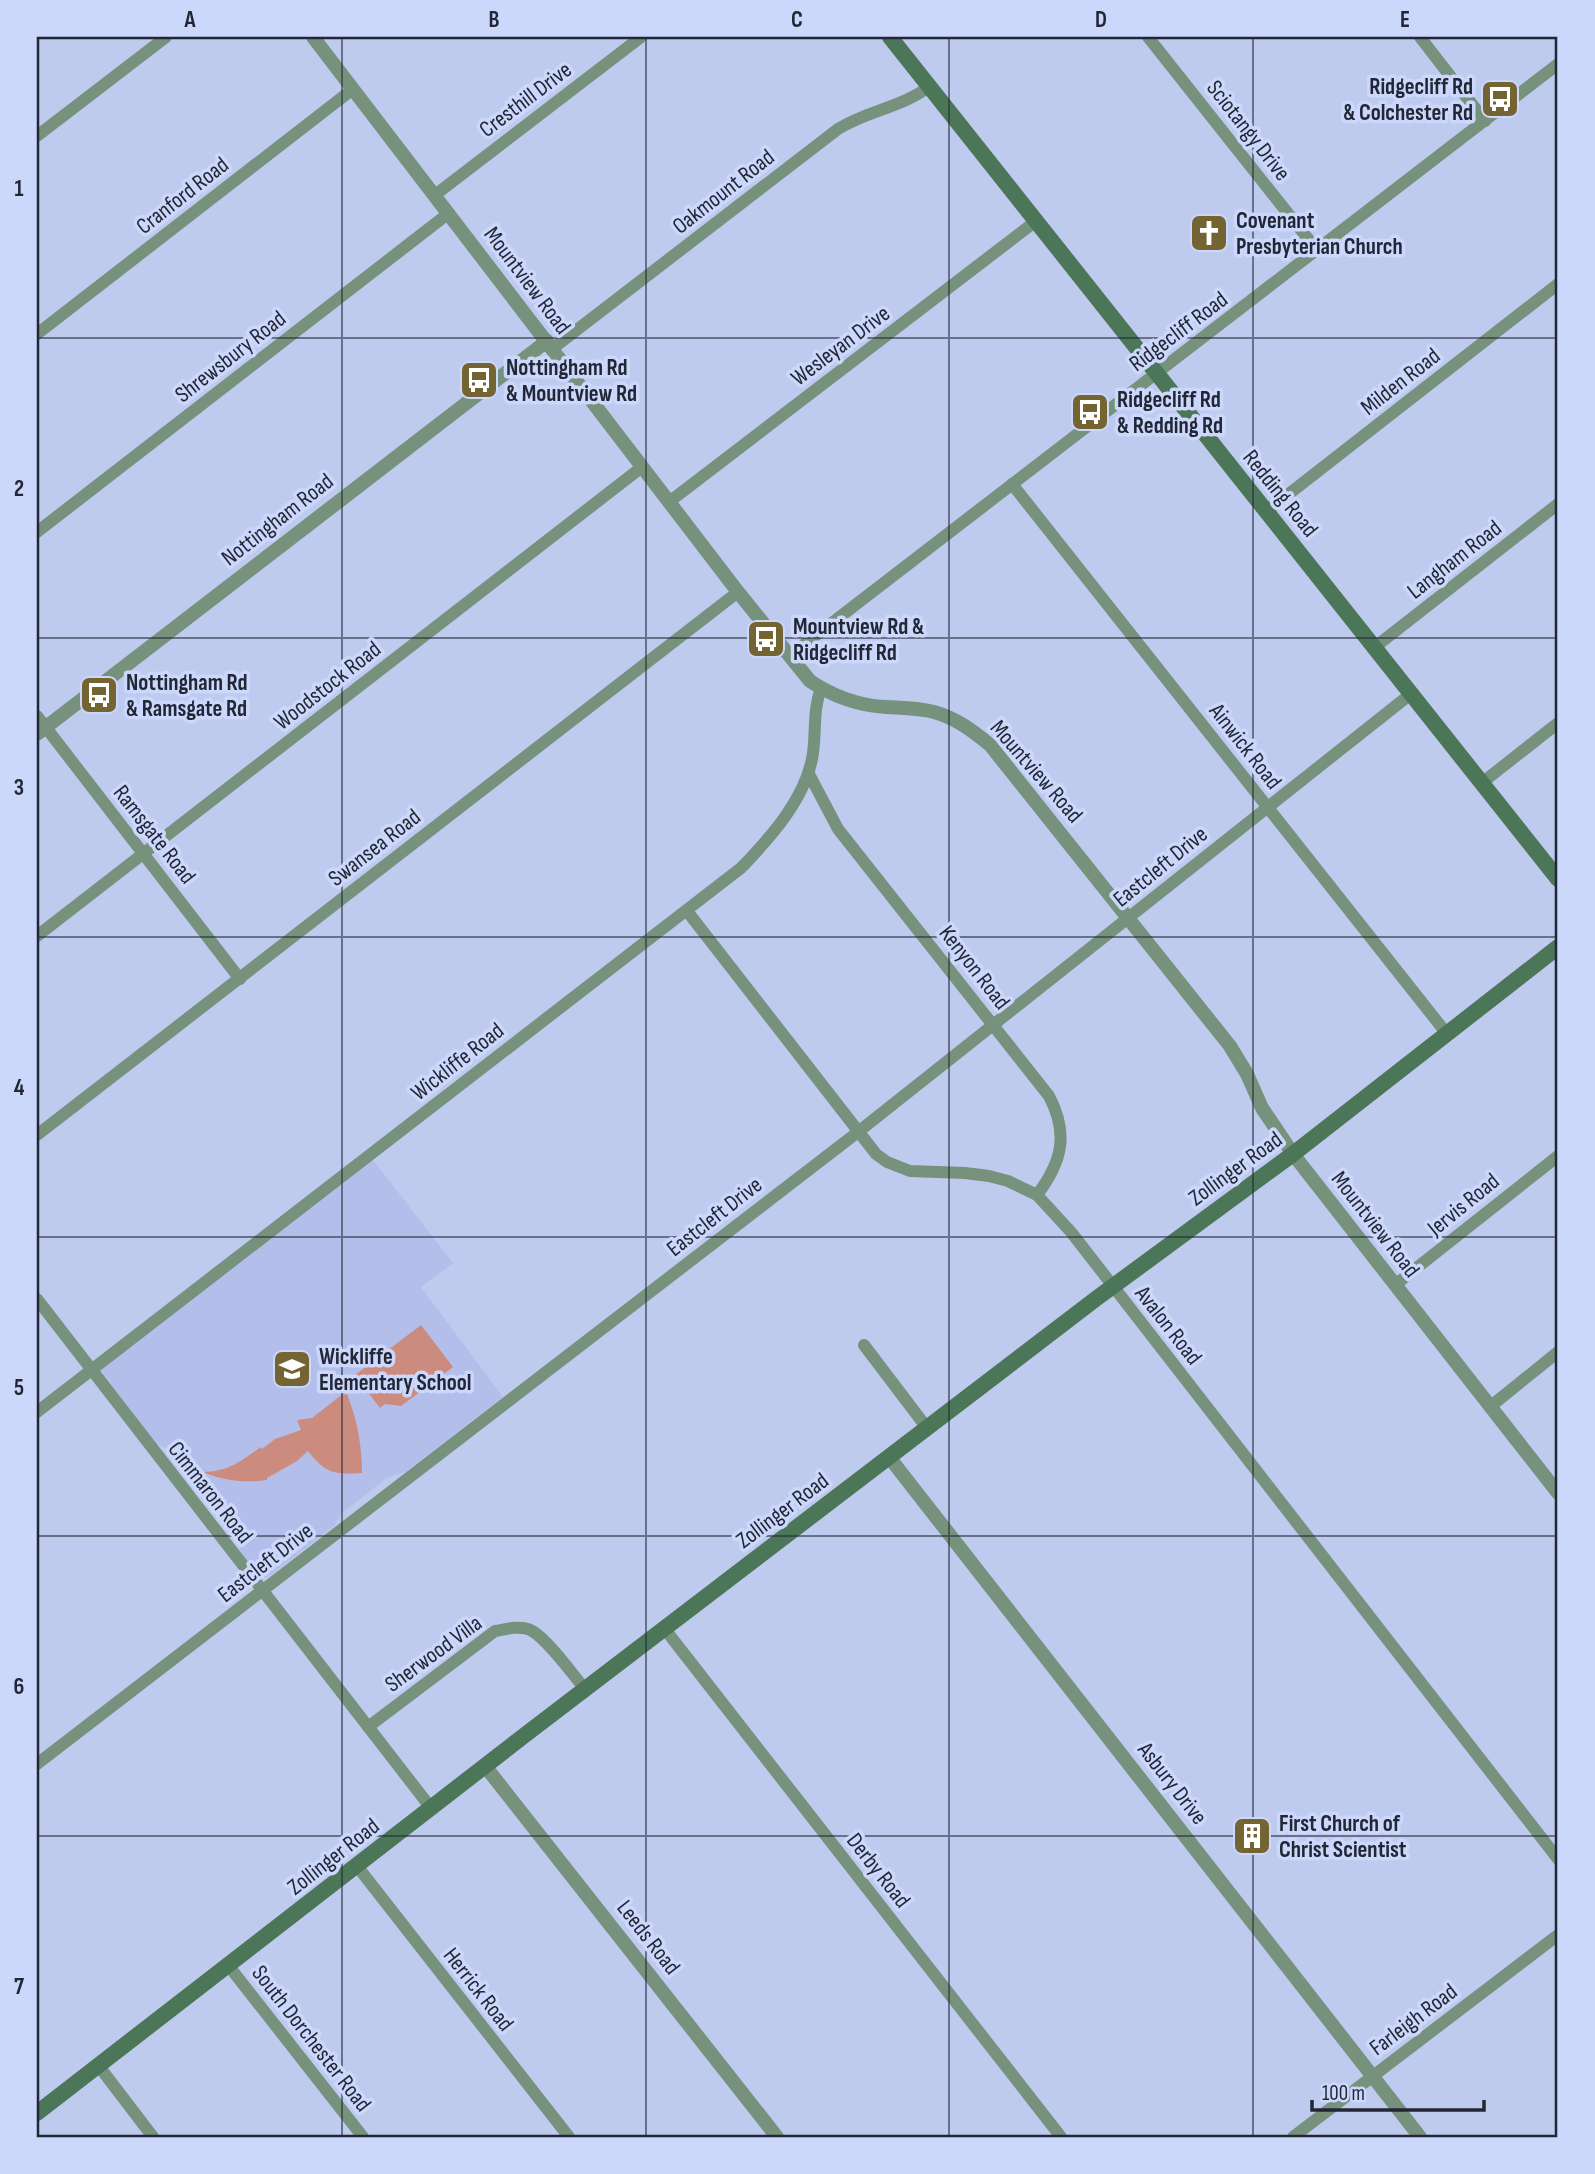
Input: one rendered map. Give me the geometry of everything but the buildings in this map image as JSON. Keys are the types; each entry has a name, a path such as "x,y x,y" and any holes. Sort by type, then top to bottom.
{"main road":[{"name":"Redding Road","path":"890,37 1558,879"},
{"name":"Zollinger Road","path":"37,2113 664,1628 1112,1287 1293,1154 1558,947"}],"street":[{"path":"37,136 166,37"},
{"name":"Cresthill Drive","path":"435,195 641,37"},
{"name":"Sciotangy Drive","path":"1148,37 1317,250"},
{"path":"1420,37 1485,121"},
{"name":"Mountview Road","path":"317,38 353,89 642,467 810,681 844,698 865,704 932,711 949,717 979,736 1007,767 1230,1046 1247,1074 1262,1108 1293,1154 1558,1493"},
{"name":"Ridgecliff Road","path":"789,656 1558,64"},
{"name":"Oakmount Road","path":"549,345 838,129 863,115 894,107 930,86"},
{"name":"Cranford Road","path":"37,334 353,89"},
{"name":"Shrewsbury Road","path":"37,532 449,213"},
{"name":"Wesleyan Drive","path":"670,502 1036,221"},
{"name":"Milden Road","path":"1267,511 1558,284"},
{"name":"Nottingham Road","path":"40,726 549,345"},
{"name":"Woodstock Road","path":"37,936 642,467"},
{"name":"Ainwick Road","path":"1012,484 1447,1034"},
{"name":"Langham Road","path":"1375,647 1558,504"},
{"name":"Swansea Road","path":"37,1136 738,592"},
{"name":"Wickliffe Road","path":"37,1412 731,876 756,852 793,804 809,774 814,752 815,710 821,688"},
{"name":"Eastcleft Drive","path":"37,1764 858,1132 1412,693"},
{"path":"1483,782 1558,723"},
{"name":"Ramsgate Road","path":"40,726 240,979"},
{"name":"Kenyon Road","path":"809,774 838,829 1049,1096 1057,1111 1061,1143 1056,1164 1037,1195"},
{"name":"Avalon Road","path":"687,911 876,1154 898,1168 965,1173 1008,1181 1037,1195 1071,1232 1558,1859"},
{"name":"Jervis Road","path":"1395,1285 1558,1156"},
{"name":"Cimmaron Road","path":"37,1300 431,1808"},
{"path":"864,1345 928,1427"},
{"path":"1491,1406 1558,1352"},
{"name":"Asbury Drive","path":"889,1457 1420,2137"},
{"name":"Sherwood Villa","path":"368,1727 495,1632 513,1627 531,1630 549,1646 585,1689"},
{"name":"Derby Road","path":"664,1628 1061,2137"},
{"name":"Leeds Road","path":"485,1766 777,2137"},
{"name":"Herrick Road","path":"357,1866 569,2137"},
{"name":"Farleigh Road","path":"1293,2137 1558,1935"},
{"name":"South Dorchester Road","path":"228,1965 363,2137"},
{"path":"98,2065 153,2137"}],"shaded area":[{"name":"Wickliffe Elementary School","path":"373,1160 453,1263 421,1287 503,1397 405,1472 387,1478 342,1513 334,1526 268,1577 262,1577 242,1555 237,1539 168,1449 155,1443 101,1370"},
{"path":"421,1325 453,1367 401,1406 385,1404 380,1408 355,1375"},
{"path":"344,1393 347,1394 356,1423 362,1473 344,1474 331,1471 308,1451 267,1480 234,1480 203,1472 227,1468 275,1439 301,1430 297,1420 312,1418"}],"place":[{"name":"Ridgecliff Rd & Colchester Rd","path":"1500,99"},
{"name":"Covenant Presbyterian Church","path":"1209,233"},
{"name":"Nottingham Rd & Mountview Rd","path":"479,380"},
{"name":"Ridgecliff Rd & Redding Rd","path":"1090,412"},
{"name":"Mountview Rd & Ridgecliff Rd","path":"766,639"},
{"name":"Nottingham Rd & Ramsgate Rd","path":"99,695"},
{"name":"Wickliffe Elementary School","path":"292,1369"},
{"name":"First Church of Christ Scientist","path":"1252,1836"}]}
